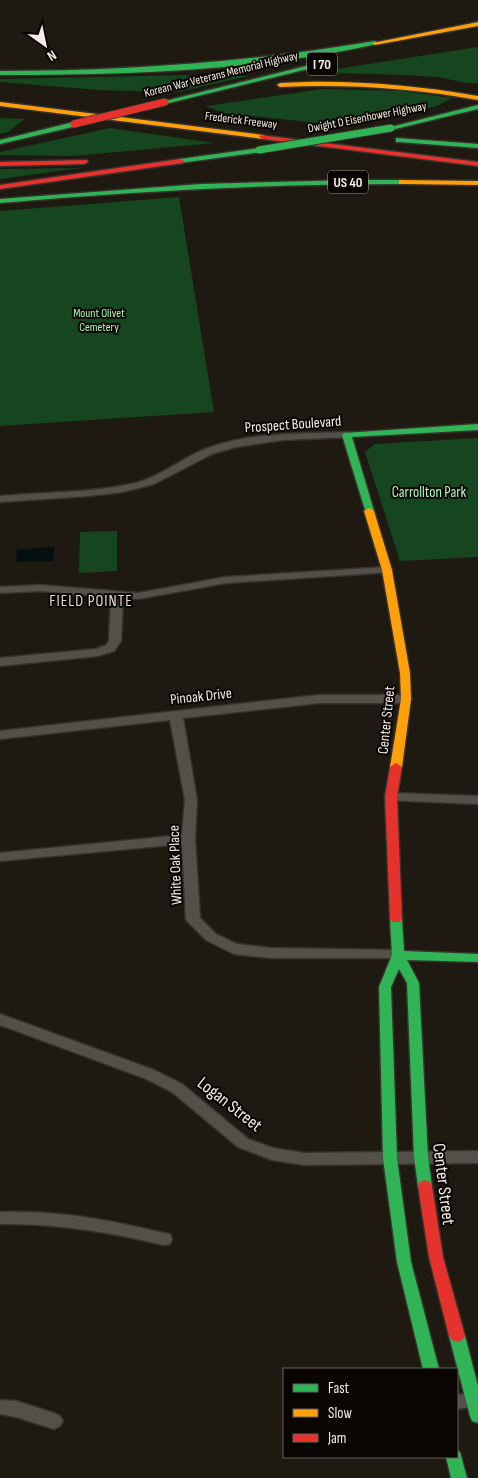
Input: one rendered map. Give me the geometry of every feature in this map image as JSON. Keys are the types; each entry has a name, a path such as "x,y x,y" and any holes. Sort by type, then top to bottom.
{"main road":[{"path":"0,73 128,70 252,61 336,50 478,24"},
{"name":"Korean War Veterans Memorial Highway","path":"0,142 74,124 166,107 478,24"},
{"path":"108,105 166,107 254,87 333,82 414,87 477,105"},
{"name":"Frederick Freeway","path":"0,104 478,164"},
{"name":"Dwight D Eisenhower Highway","path":"259,150 391,128 477,105"},
{"path":"478,146 308,130 478,151"},
{"path":"0,164 98,161 259,150"},
{"path":"0,187 259,150"},
{"name":"US 40","path":"0,201 218,185 347,182 478,183"},
{"name":"Prospect Boulevard","path":"347,435 478,427"},
{"name":"Center Street","path":"347,435 387,570 405,673 406,699 391,797 398,955 385,987 390,1158 404,1262 431,1368"},
{"path":"398,955 478,958"},
{"name":"Center Street","path":"398,955 413,983 421,1157 436,1258 472,1404"},
{"path":"454,1458 459,1478"}],"street":[{"name":"Prospect Boulevard","path":"0,499 113,490 141,485 159,479 217,448 257,438 347,435"},
{"path":"0,590 40,588 138,596 226,580 387,570"},
{"path":"0,662 98,652 110,648 115,641 117,593"},
{"name":"Pinoak Drive","path":"0,735 319,699 406,699"},
{"name":"White Oak Place","path":"176,716 191,800 188,839 193,920 211,937 234,949 271,953 398,955"},
{"path":"391,797 478,800"},
{"path":"0,857 188,839"},
{"name":"Logan Street","path":"0,1019 166,1082 177,1088 231,1134 257,1149 272,1154 304,1159 478,1157"},
{"path":"0,1218 55,1220 119,1228 164,1239"},
{"path":"0,1407 54,1421"}],"green space":[{"path":"478,47 478,83 420,76 311,73"},
{"path":"184,75 249,76 178,92 98,90 0,82 0,79"},
{"path":"322,89 401,91 452,98 437,106 347,126 223,113 206,106"},
{"path":"0,118 25,119 8,132 0,134"},
{"path":"110,128 215,143 74,156 0,155 0,152"},
{"path":"81,168 0,179 0,169"},
{"name":"Mount Olivet Cemetery","path":"179,197 214,412 0,426 0,211"},
{"name":"Carrollton Park","path":"478,438 478,557 400,561 365,452 375,444"},
{"path":"117,531 117,571 79,573 80,532"}],"shaded area":[{"path":"54,547 53,561 16,562 17,550"}],"traffic: fast":[{"path":"0,73 94,72 188,67 282,58 375,43"},
{"path":"165,102 314,66"},
{"path":"391,128 478,107"},
{"path":"0,142 74,124"},
{"path":"259,150 391,128"},
{"path":"399,140 478,146"},
{"path":"180,161 259,150"},
{"path":"0,201 100,192 201,186 402,182"},
{"path":"369,511 347,435 478,427"},
{"path":"396,919 398,955 385,987 390,1158 404,1262 431,1368"},
{"path":"398,955 413,983 421,1157 425,1186"},
{"path":"398,955 478,958"},
{"path":"457,1336 478,1416"},
{"path":"454,1458 459,1478"}],"traffic: slow":[{"path":"375,43 478,24"},
{"path":"280,85 379,85 429,90 478,98"},
{"path":"0,104 263,137"},
{"path":"402,182 478,183"},
{"path":"369,511 387,570 405,673 406,699 396,767"}],"traffic: jam":[{"path":"74,124 165,102"},
{"path":"263,137 478,164"},
{"path":"0,187 180,161"},
{"path":"0,164 84,162"},
{"path":"396,767 391,797 396,919"},
{"path":"425,1186 436,1257 457,1336"}],"district":[{"name":"FIELD POINTE","path":"91,600"}]}
